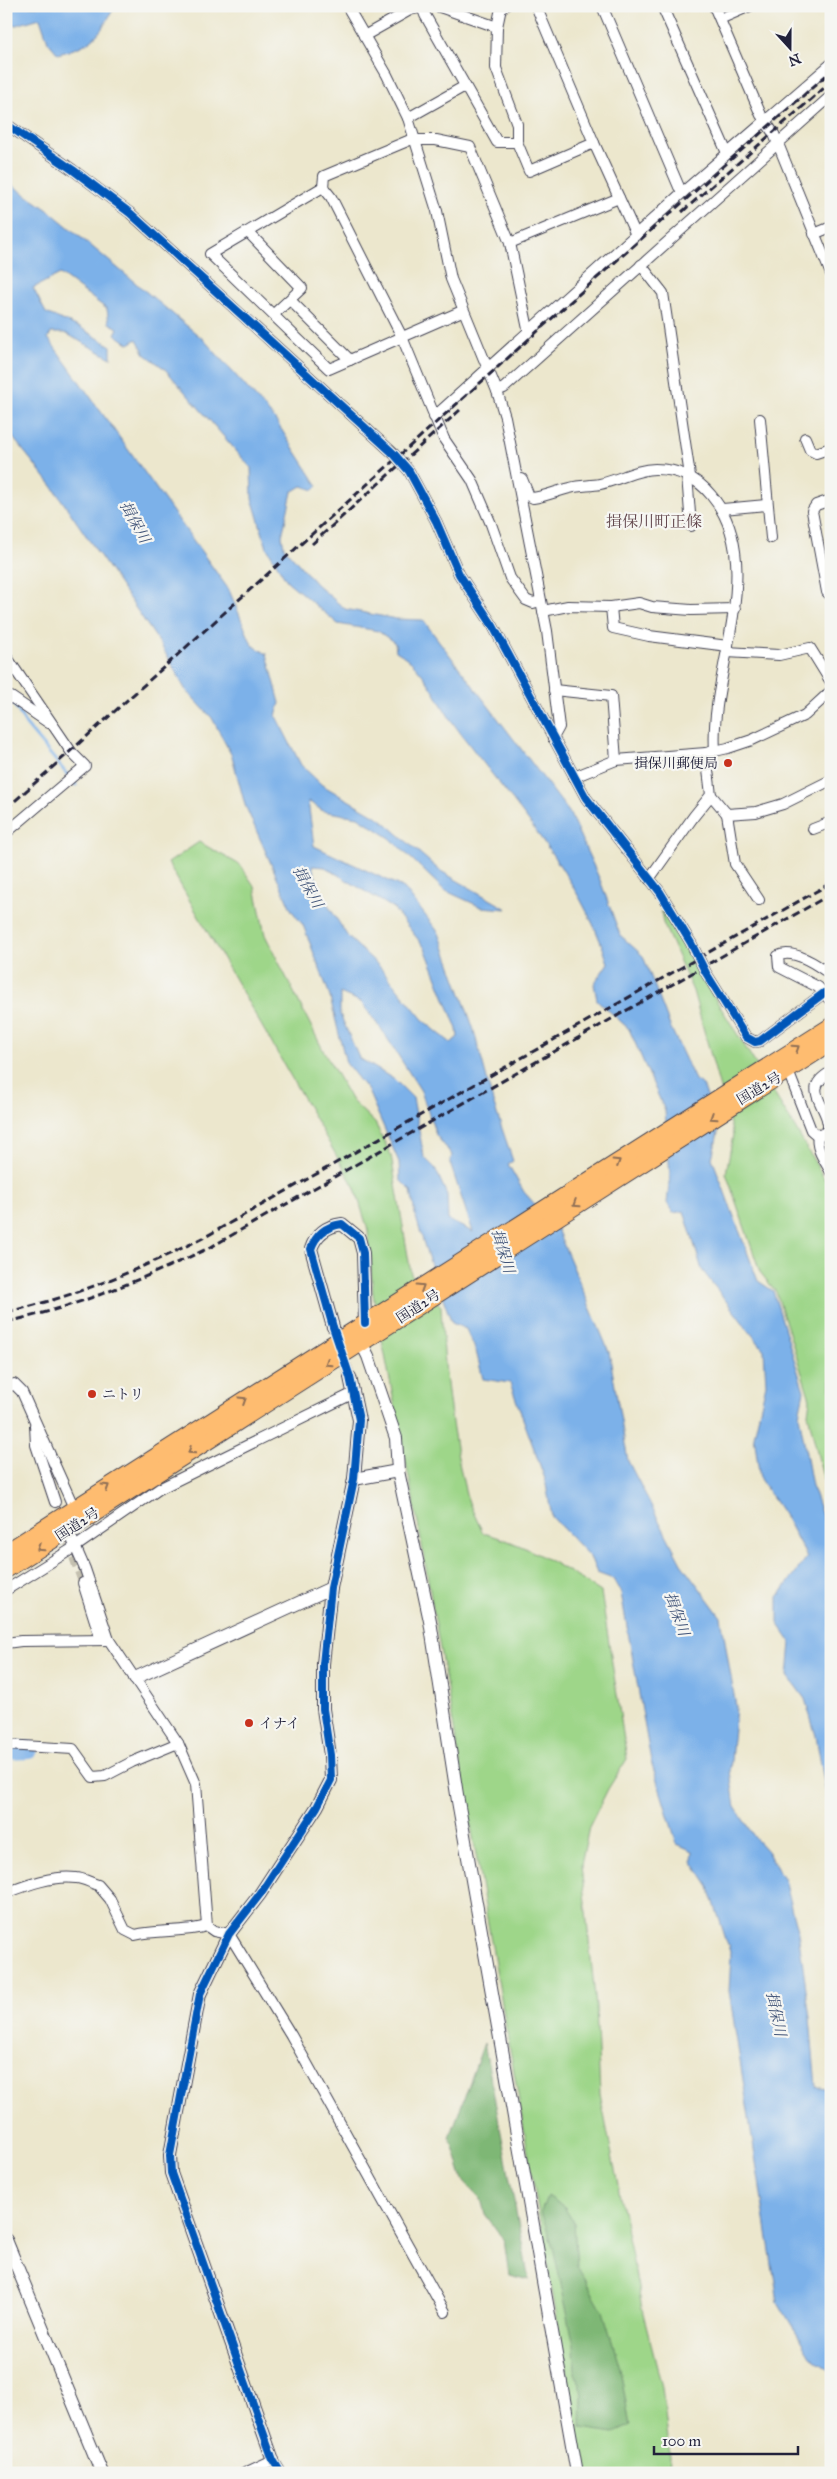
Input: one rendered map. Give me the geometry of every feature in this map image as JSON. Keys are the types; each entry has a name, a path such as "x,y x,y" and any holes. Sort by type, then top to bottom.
{"highway":[{"name":"国道2号","path":"6,1570 361,1342 382,1320 765,1076 831,1026"},
{"name":"国道2号","path":"765,1076 788,1071 831,1043"},
{"name":"国道2号","path":"6,1552 365,1323 382,1320"}],"street":[{"path":"437,6 497,27"},
{"path":"505,6 501,8 497,27 496,68 517,124 517,142 529,171 594,143"},
{"path":"536,6 594,143 636,235"},
{"path":"602,6 678,187 683,192"},
{"path":"662,6 727,153"},
{"path":"714,6 764,120 774,134 831,274"},
{"path":"720,19 750,6"},
{"path":"350,7 408,118 437,211 451,279 462,311 497,391 516,473 542,606 559,727 553,738"},
{"path":"364,36 410,10 425,7 424,15 497,142 517,142"},
{"path":"434,417 488,370 528,330 683,192 831,64"},
{"path":"408,118 465,86"},
{"path":"497,391 504,388 831,96"},
{"path":"6,124 73,170 130,213 394,454 408,471 436,522 459,574 492,626 586,798 670,908 706,974 746,1036 755,1042 760,1040 828,997 818,987 779,967 778,956 790,953 820,968 831,976"},
{"path":"528,330 510,244 470,147 436,140 410,140 324,176 323,187 331,197 402,337 444,439 472,480 510,578 526,600 542,606 611,607 638,603 652,607 691,610 735,609"},
{"path":"323,187 210,254 274,314 328,369 462,311"},
{"path":"510,244 619,198"},
{"path":"814,234 831,227"},
{"path":"248,232 302,288 274,314"},
{"path":"641,266 663,293 688,475 691,526"},
{"path":"290,300 350,360"},
{"path":"760,419 770,538"},
{"path":"806,438 810,450 816,452 831,448"},
{"path":"516,473 522,479 529,496 533,498 570,488 600,484 643,470 656,469 688,475 708,491 723,509 735,550 735,609 719,690 710,752 711,795 649,879"},
{"path":"831,500 816,505 812,511 826,592 831,596"},
{"path":"723,509 766,505"},
{"path":"611,607 613,628 649,636 727,649 779,655 810,648 831,682"},
{"path":"6,656 72,753 85,766 6,832"},
{"path":"554,690 611,696 616,760"},
{"path":"574,777 616,760 710,752 752,740 805,715 831,691"},
{"path":"6,700 12,697 54,726"},
{"path":"727,814 756,812 783,804 831,780"},
{"path":"711,795 727,814 735,864 759,900"},
{"path":"813,829 831,822"},
{"path":"788,1071 811,1130 818,1136"},
{"path":"831,1072 818,1081 816,1087 828,1122 828,1131 818,1136 816,1142 831,1172"},
{"path":"333,1327 311,1249 322,1232 333,1225 342,1224 359,1238 363,1254 365,1323"},
{"path":"361,1342 368,1356 396,1438 398,1471 430,1621 458,1801 577,2473"},
{"path":"281,2473 273,2460 171,2173 170,2155 200,1994 229,1934 260,1894 317,1807 331,1780 330,1755 323,1709 323,1664 331,1588 354,1479 359,1420 350,1376"},
{"path":"6,1388 14,1384 22,1392 74,1508"},
{"path":"6,1590 75,1547 159,1488 354,1393"},
{"path":"35,1419 36,1446 55,1502"},
{"path":"354,1479 398,1471"},
{"path":"68,1530 85,1569 105,1640"},
{"path":"83,1582 105,1640 135,1678 178,1743 196,1784 207,1926 214,1932 229,1934"},
{"path":"135,1678 331,1588"},
{"path":"6,1643 105,1640"},
{"path":"6,1745 73,1750 93,1776 105,1776 132,1762 178,1743"},
{"path":"6,1893 38,1881 77,1878 86,1883 98,1885 110,1898 125,1930 135,1935 153,1930 190,1931 207,1926"},
{"path":"229,1934 291,2035 445,2312"},
{"path":"6,2240 102,2473"},
{"path":"245,2473 273,2460"}],"green space":[{"path":"199,842 240,865 255,887 265,935 322,1048 352,1101 375,1123 391,1155 411,1274 441,1306 446,1377 456,1448 466,1494 483,1533 530,1550 601,1592 627,1759 608,1789 589,1827 581,1865 596,2007 600,2094 643,2313 662,2387 670,2457 669,2473 584,2473 420,1534 373,1294 368,1230 355,1188 168,863"},
{"path":"661,911 788,1116 831,1190 831,1512 808,1414 810,1399 776,1292 760,1272 726,1173 733,1135 693,991 663,923"},
{"path":"484,2043 529,2280 509,2275 504,2240 485,2214 481,2199 463,2180 450,2137"},
{"path":"547,2196 564,2207 574,2223 577,2266 603,2311 620,2368 630,2426 614,2433 581,2428 582,2392 575,2373 574,2345 553,2247 541,2212"}],"water":[{"path":"6,6 115,6 99,33 87,43 58,54 48,42 40,18 6,28"},
{"name":"揖保川","path":"6,181 48,210 204,340 274,418 318,486 314,490 302,486 292,492 282,536 284,547 316,584 345,609 396,619 423,620 569,812 600,880 620,935 643,956 670,1026 695,1080 703,1085 719,1129 712,1158 758,1281 773,1291 804,1391 799,1415 812,1486 827,1530 831,1570 831,1822 816,1736 805,1699 788,1676 791,1642 778,1623 778,1597 807,1557 783,1513 760,1479 754,1436 766,1384 764,1350 702,1270 684,1211 673,1213 667,1203 670,1175 665,1111 629,1029 597,1000 594,984 608,963 596,931 581,900 542,840 456,727 423,676 407,658 396,651 395,643 378,631 338,624 287,581 267,548 252,498 251,468 165,369 145,354 137,339 129,344 115,334 118,328 109,323 107,309 60,274 33,288 46,313 81,328 111,346 111,358 65,333 51,333 48,338 229,590 252,645 267,654 280,703 276,716 301,765 322,785 381,819 439,870 507,909 481,907 444,890 390,838 358,817 323,811 308,801 314,846 404,888 439,933 473,1027 493,1102 513,1161 508,1164 524,1192 557,1229 609,1352 628,1461 681,1563 721,1617 736,1707 730,1771 735,1807 755,1838 767,1851 784,1880 799,1938 810,2018 816,2087 831,2090 831,2373 810,2356 778,2302 729,1991 731,1955 709,1887 692,1861 693,1851 677,1844 651,1761 621,1593 613,1579 597,1573 590,1557 552,1517 545,1479 510,1383 483,1379 476,1351 466,1329 452,1323 427,1254 415,1214 411,1191 400,1180 399,1162 368,1091 346,1063 329,993 303,925 292,911 245,805 232,756 212,718 185,689 161,645 52,486 6,429","holes":["312,866 325,867 393,908 425,948 457,1029 458,1037 451,1043 425,1022 379,966 348,937 323,897","340,993 361,1002 382,1030 421,1091 436,1135 452,1155 450,1163 473,1232 448,1220 447,1195 435,1168 424,1157 413,1098 395,1080 359,1058 340,1014"]}],"waterway":[{"path":"6,687 11,696"},
{"path":"13,702 26,725 76,785"},
{"path":"6,1751 29,1750"}],"tunnel":[{"path":"340,1348 350,1377"},
{"path":"69,1543 83,1582"}],"railway":[{"path":"6,809 588,286 831,71"},
{"path":"682,212 831,82"},
{"path":"312,544 460,410"},
{"path":"6,1312 83,1290 157,1260 205,1237 831,883"},
{"path":"6,1322 85,1300 161,1270 211,1247 831,894"}],"cycle path":[{"path":"6,124 73,170 130,213 394,454 409,471 436,521 459,574 493,626 586,798 660,892 691,943 706,973 746,1037 755,1042 760,1041 824,993"},
{"path":"281,2473 273,2460 171,2173 170,2155 200,1994 229,1934 260,1894 317,1807 331,1780 330,1755 323,1709 323,1664 331,1588 354,1479 359,1420 350,1377 333,1327 311,1249 319,1235 337,1225 342,1224 359,1238 363,1253 365,1323"}],"place":[{"name":"揖保川郵便局","path":"728,763"},
{"name":"ニトリ","path":"92,1394"},
{"name":"イナイ","path":"249,1723"}],"district":[{"name":"揖保川町正條","path":"654,521"}]}
